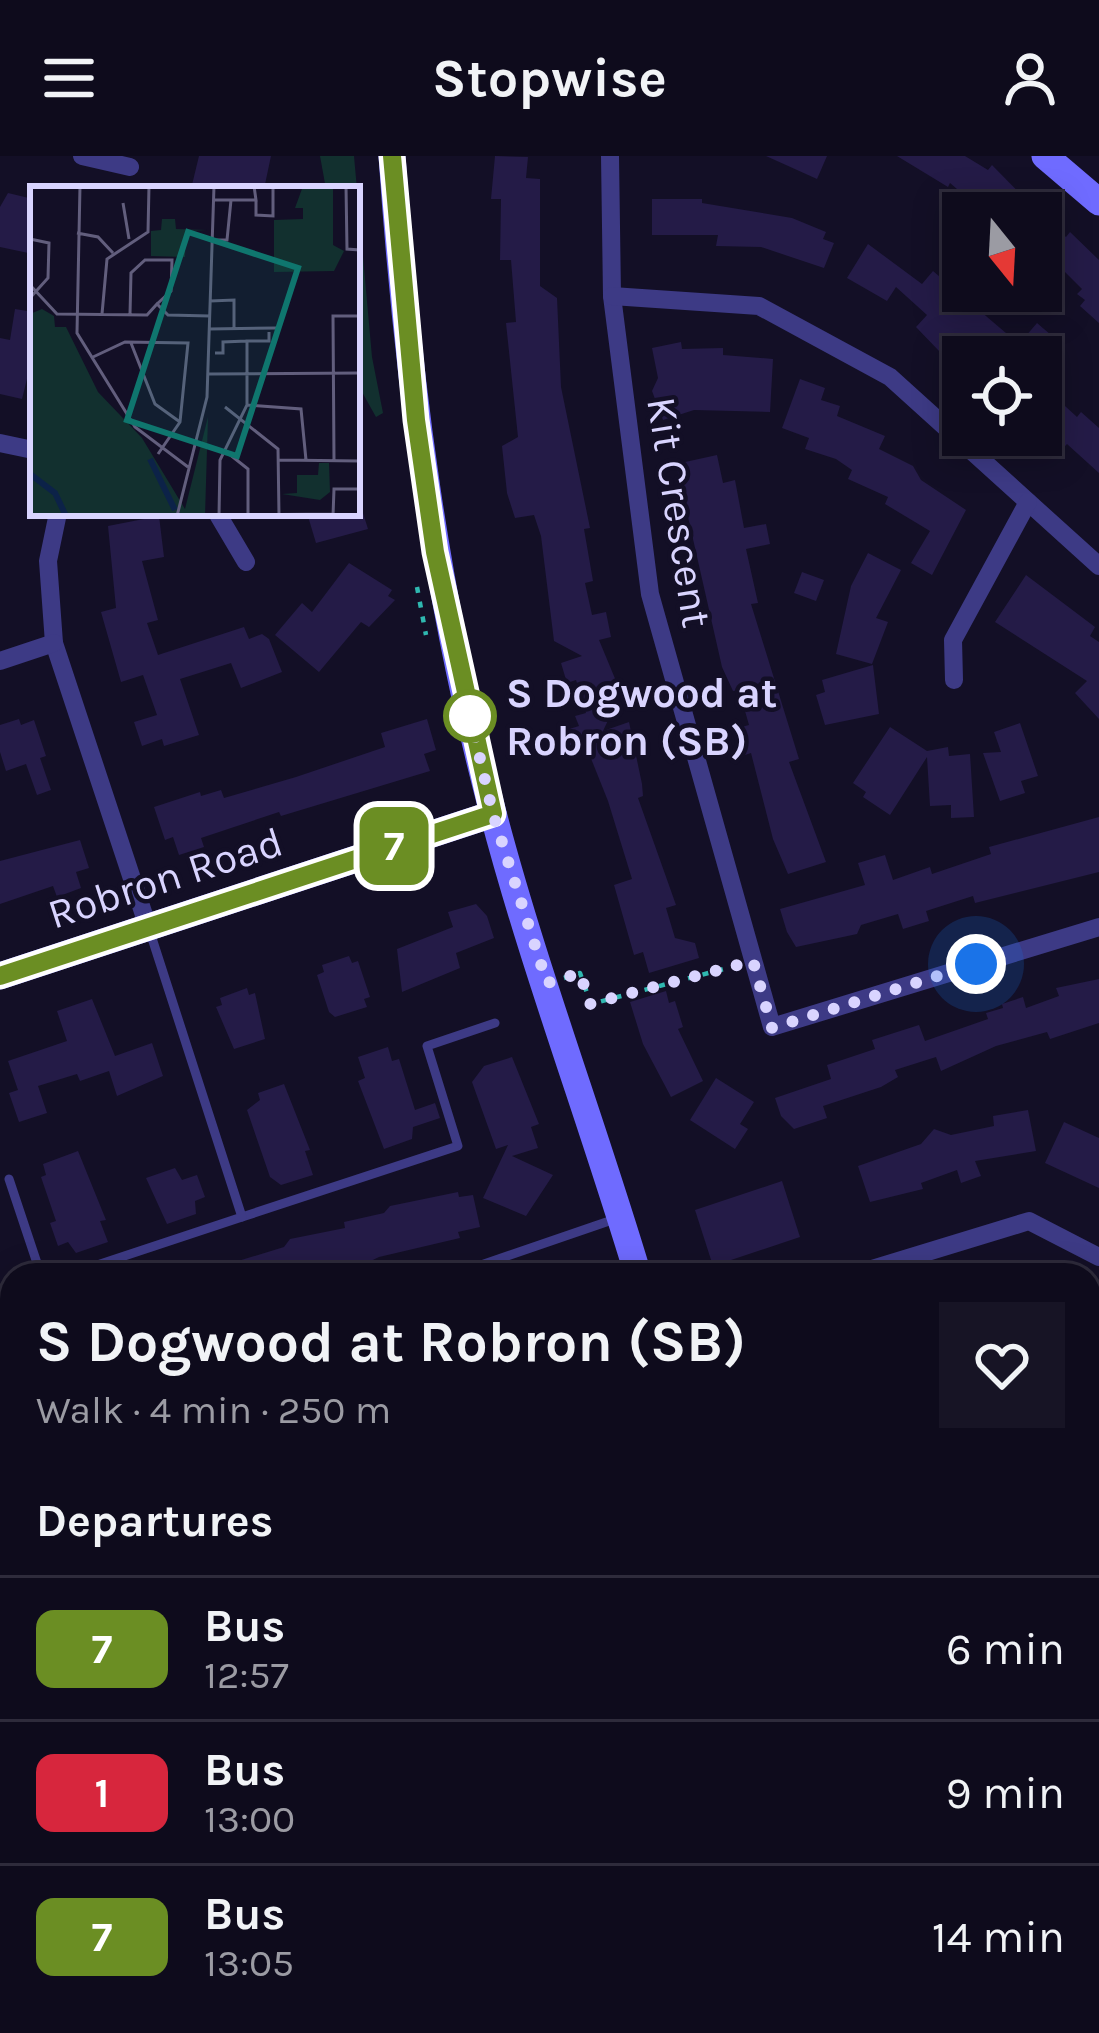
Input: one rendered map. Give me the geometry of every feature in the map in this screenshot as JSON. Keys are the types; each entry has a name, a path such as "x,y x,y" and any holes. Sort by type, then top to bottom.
{"main road":[{"path":"392,156 416,420 435,552 493,814 634,1263"},
{"path":"1045,156 1099,202"},
{"name":"Robron Road","path":"0,976 493,814"}],"street":[{"path":"82,156 132,162"},
{"name":"Kit Crescent","path":"610,156 612,296 650,594 772,1028 1099,927"},
{"path":"612,296 760,307 890,377 1099,566"},
{"path":"0,443 30,449"},
{"path":"954,680 953,640 1028,502"},
{"path":"57,516 48,561 54,643 148,927"},
{"path":"219,516 246,562"},
{"path":"0,661 54,643"},
{"path":"891,1263 1029,1221 1099,1257"}],"lane":[{"path":"148,927 242,1217"},
{"path":"103,1263 458,1146 427,1046 495,1023"},
{"path":"9,1179 37,1263"},
{"path":"487,1263 621,1217"}],"path":[{"path":"547,983 580,973 590,1004 753,961"}],"green space":[{"path":"320,156 354,156 357,186 325,186"},
{"path":"360,223 372,357 383,413 376,417 360,388"}],"building":[{"path":"199,156 271,156 265,186 192,186"},
{"path":"495,156 528,157 526,178 540,179 540,286 557,298 561,387 590,528 584,529 593,581 585,583 592,615 606,612 611,637 599,640 621,693 603,731 629,722 642,784 643,796 638,798 676,905 666,908 675,938 695,943 699,958 649,973 643,952 634,955 614,885 632,879 608,801 584,741 570,745 566,730 579,726 575,716 586,713 576,680 567,683 561,663 582,656 554,641 541,536 534,515 515,518 507,493 502,446 518,437 506,323 516,322 511,260 500,260 501,199 491,199"},
{"path":"766,156 827,156 817,179"},
{"path":"897,156 965,156 988,170 992,165 1018,192 960,192 950,183 948,187"},
{"path":"8,193 30,198 30,253 0,247 0,207"},
{"path":"652,199 702,199 702,203 792,218 826,232 823,239 834,243 824,268 761,247 716,246 718,235 652,235"},
{"path":"1070,232 1099,260 1099,323 1080,306 1085,300 1077,294 1082,289 1062,269 1062,233 1066,237"},
{"path":"868,244 922,284 933,271 942,279 942,312 981,312 1010,336 942,336 942,354 916,327 927,315 896,287 887,301 847,278"},
{"path":"15,309 30,312 30,380 22,399 0,394 0,338 10,340"},
{"path":"1037,323 1052,336 1026,336"},
{"path":"681,342 682,349 723,348 723,355 773,359 770,412 694,410 663,420 652,391 658,378 652,348"},
{"path":"800,379 825,388 821,400 840,406 837,416 885,436 879,449 913,466 921,480 966,510 932,575 911,563 930,531 885,504 888,497 848,479 852,470 836,459 805,449 809,438 782,428"},
{"path":"1062,403 1099,428 1099,473 1067,444 1062,449"},
{"path":"717,455 723,483 735,480 744,528 766,524 770,544 746,549 758,603 751,604 799,759 789,762 826,862 788,874 773,839 751,753 742,756 734,729 749,725 739,690 733,691 722,667 676,464"},
{"path":"363,513 368,529 316,543 308,516"},
{"path":"159,516 164,557 142,561 158,620 147,623 158,655 244,627 249,639 262,634 269,639 282,672 241,688 231,663 180,679 199,735 164,746 162,739 142,746 134,722 157,715 143,675 121,682 101,612 116,608 108,526"},
{"path":"868,553 901,570 876,618 888,622 872,664 836,654 851,586"},
{"path":"349,563 392,590 388,596 395,600 369,627 361,622 319,672 275,635 302,603 312,612"},
{"path":"802,572 824,580 816,601 794,593"},
{"path":"1026,575 1095,627 1090,636 1099,642 1099,719 1075,693 1087,681 995,622"},
{"path":"873,665 879,714 825,725 816,695 825,692 822,680"},
{"path":"19,719 21,725 34,720 46,756 40,758 51,790 37,795 26,764 6,771 0,752 0,725"},
{"path":"427,719 436,750 424,754 430,771 201,838 204,847 179,855 173,837 165,840 154,807 200,792 201,796 221,790 224,798 296,777 385,747 381,733"},
{"path":"1020,723 1038,776 1021,781 1025,793 1000,801 983,753 1001,752 994,732"},
{"path":"890,727 927,751 948,747 949,756 970,754 974,817 951,818 951,805 930,806 927,757 890,815 863,797 866,792 853,783"},
{"path":"1099,817 1099,872 975,903 973,896 926,911 929,921 903,929 898,914 861,925 857,934 796,947 787,932 780,909 865,885 858,863 885,855 893,880 930,867 932,874 991,854 989,847"},
{"path":"80,840 89,868 76,872 81,888 57,897 53,886 0,904 0,861"},
{"path":"476,904 487,916 494,938 456,953 460,968 402,992 397,949 453,927 448,912"},
{"path":"349,956 352,963 358,961 370,997 364,999 367,1007 335,1017 317,975 324,972 322,965"},
{"path":"1099,979 1099,1023 1050,1039 1047,1032 996,1046 941,1071 936,1057 895,1070 898,1077 881,1087 823,1106 827,1118 794,1129 781,1116 775,1098 831,1079 827,1065 875,1049 872,1040 919,1025 925,1041 988,1019 986,1013 1003,1008 1002,1004 1023,997 1026,1008 1059,996 1056,988"},
{"path":"247,988 249,995 255,993 265,1039 234,1049 216,1007 222,1005 220,998"},
{"path":"666,991 669,1003 675,1001 683,1027 678,1029 703,1081 671,1097 643,1044 630,1002"},
{"path":"92,999 115,1056 152,1043 163,1076 117,1096 109,1071 80,1081 77,1074 38,1086 47,1113 19,1122 9,1093 18,1090 8,1061 67,1041 57,1011"},
{"path":"388,1047 392,1061 399,1059 415,1110 435,1103 440,1118 413,1127 412,1139 384,1149 358,1081 365,1078 358,1057"},
{"path":"512,1057 539,1124 531,1127 538,1148 512,1156 553,1175 526,1216 483,1198 508,1145 496,1149 472,1082 484,1066"},
{"path":"716,1078 754,1102 740,1124 748,1129 735,1149 690,1120"},
{"path":"284,1084 310,1150 305,1151 313,1175 281,1185 270,1177 247,1110 260,1100 258,1093"},
{"path":"1028,1110 1036,1151 975,1161 981,1176 961,1183 957,1170 921,1183 923,1189 870,1202 858,1166 921,1144 934,1129 951,1135 994,1126 993,1116"},
{"path":"1064,1122 1099,1138 1099,1188 1045,1163"},
{"path":"78,1151 106,1220 100,1221 108,1242 76,1253 68,1242 58,1246 50,1223 56,1221 41,1177 46,1175 43,1164"},
{"path":"175,1168 182,1180 197,1175 205,1197 195,1201 196,1214 167,1224 146,1178"},
{"path":"782,1181 800,1237 712,1263 695,1210"},
{"path":"458,1192 459,1197 473,1195 480,1227 458,1232 460,1238 367,1263 231,1263 284,1247 290,1239 345,1228 344,1222 384,1213 390,1206"}],"bus line":[{"name":"7","path":"0,976 493,814 435,552 416,420 392,156"}],"place":[{"name":"S Dogwood at Robron (SB)","path":"470,716"}],"route":[{"path":"470,716 493,814 547,983 580,973 590,1004 753,961 772,1028 976,964"}]}
